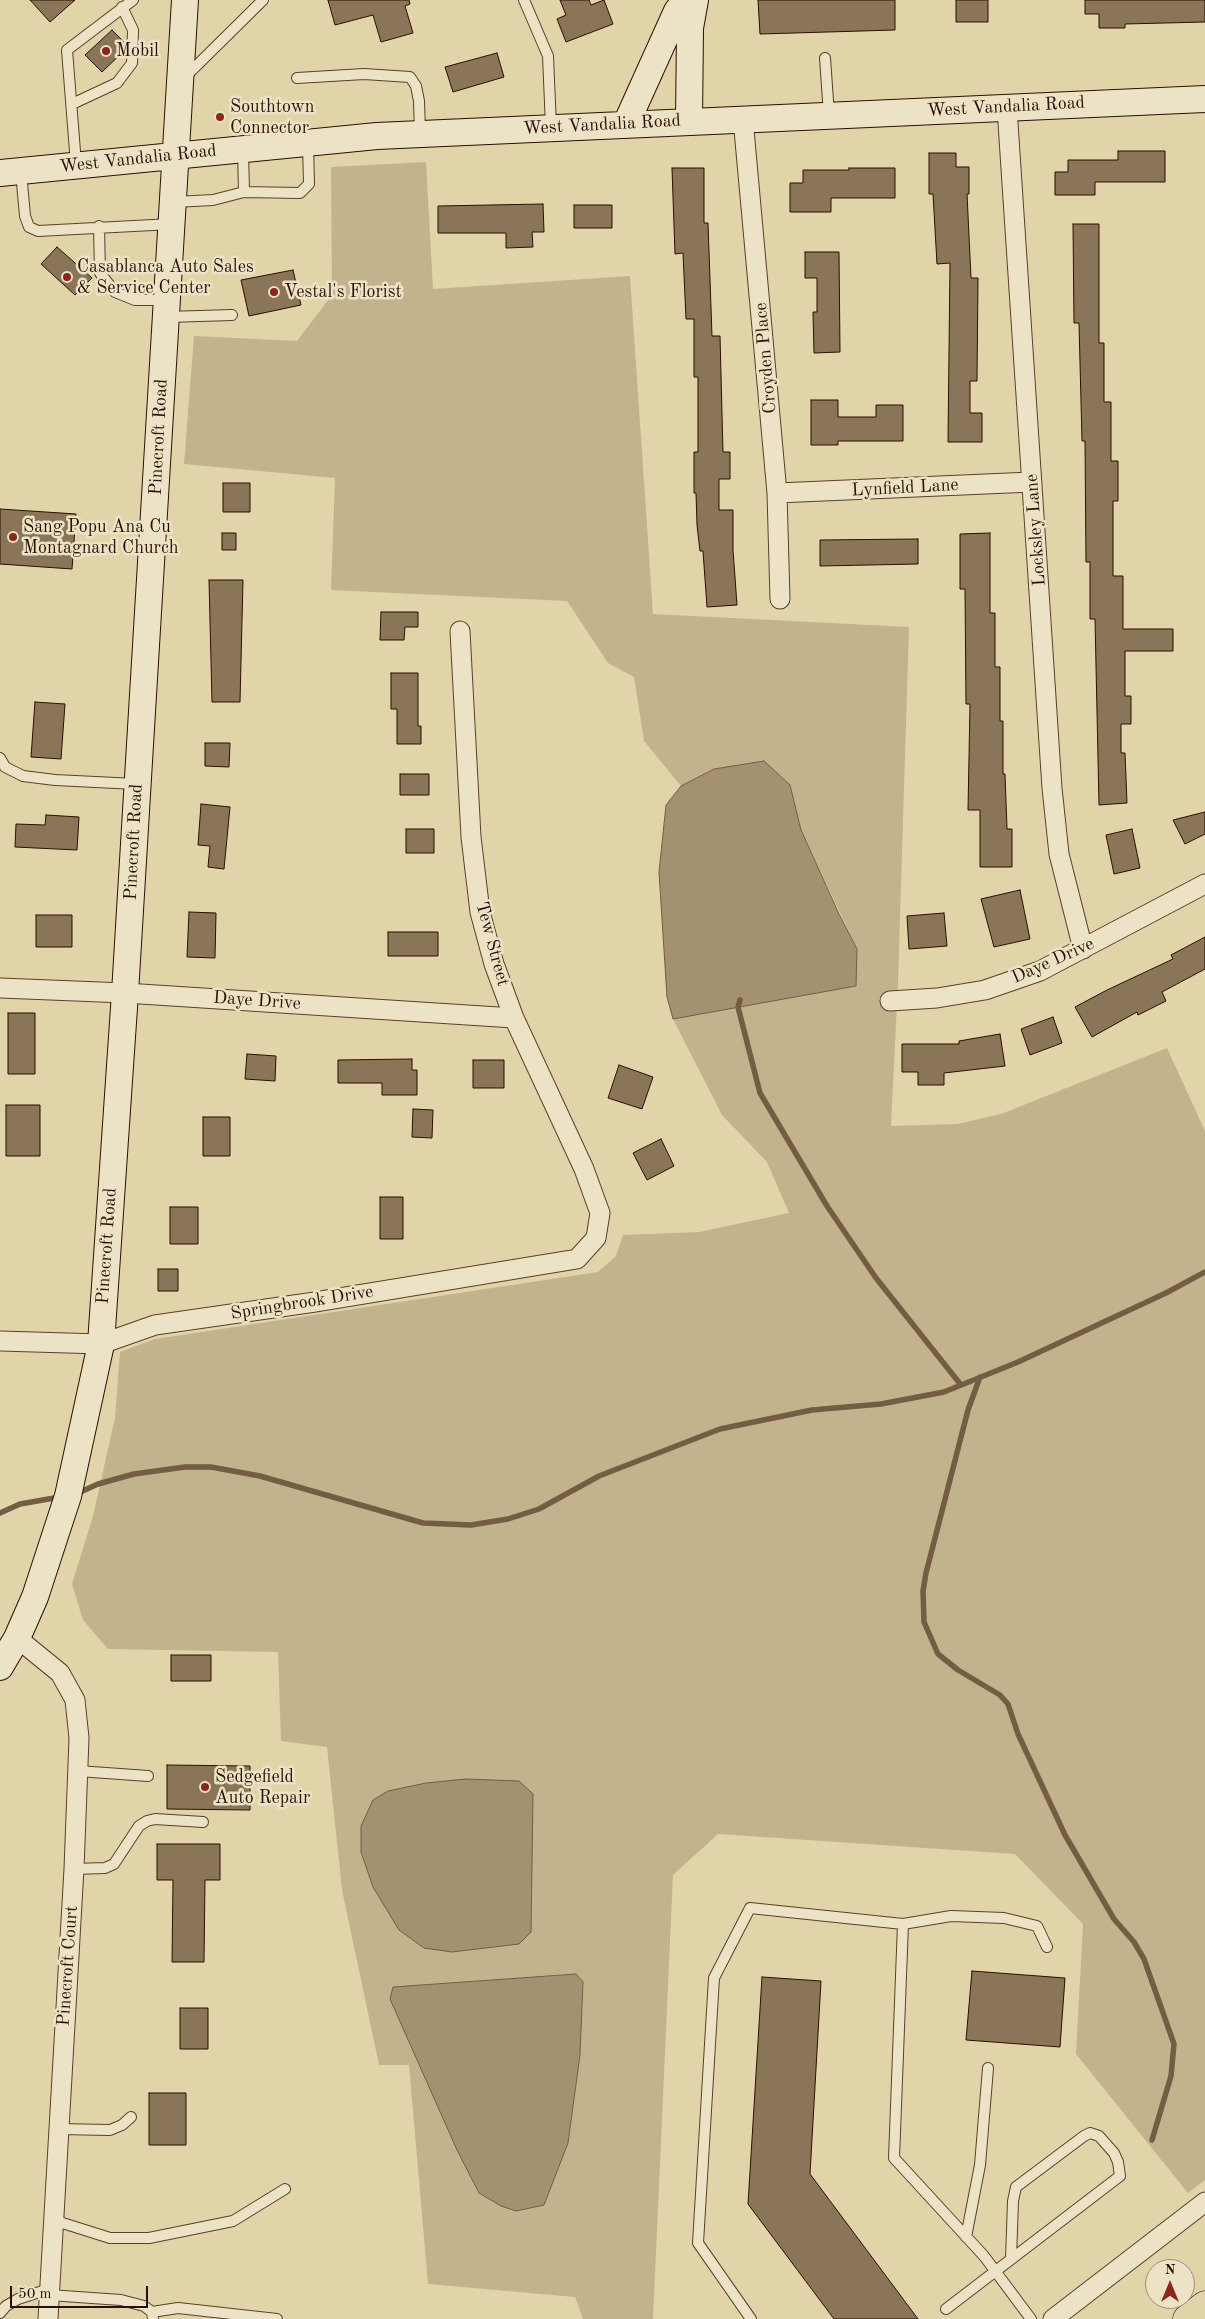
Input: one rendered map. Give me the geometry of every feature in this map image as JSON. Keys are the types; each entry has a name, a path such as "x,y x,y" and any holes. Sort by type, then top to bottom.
{"highway":[{"path":"1187,2319 1205,2304"}],"street":[{"name":"Pinecroft Road","path":"0,1666 17,1638 35,1597 70,1492 101,1344 125,993 185,0"},
{"path":"626,124 678,12 686,0"},
{"path":"689,121 690,28 696,0"},
{"name":"West Vandalia Road","path":"11,172 176,154 420,134 1205,98"},
{"name":"Locksley Lane","path":"1007,108 1056,826 1059,854 1083,949"},
{"name":"Croyden Place","path":"743,119 777,493 780,599"},
{"name":"Lynfield Lane","path":"777,493 1032,482"},
{"name":"Tew Street","path":"460,631 471,837 480,912 494,964 514,1018 584,1169 600,1213 596,1238"},
{"name":"Daye Drive","path":"890,1001 937,998 985,990 1040,971 1205,884"},
{"name":"Daye Drive","path":"0,988 125,993 514,1018"},
{"name":"Springbrook Drive","path":"0,1341 101,1344 155,1325 315,1302 577,1259 596,1238"},
{"name":"Pinecroft Court","path":"17,1638 60,1673 76,1700 79,1738 74,1868 48,2319"},
{"path":"1053,2319 1205,2202"}],"lane":[{"path":"76,165 67,50 133,0"},
{"path":"180,82 263,0"},
{"path":"524,0 548,56 552,128"},
{"path":"72,104 117,83 132,63 133,30 122,7"},
{"path":"825,58 829,115"},
{"path":"297,78 364,74 410,77 416,86 419,101 420,134"},
{"path":"11,172 22,198 29,227 38,231 99,226 172,213 244,192 300,193 308,184 308,142"},
{"path":"243,148 244,192"},
{"path":"99,226 100,273 115,292 166,309 232,315"},
{"path":"0,758 5,767 23,776 55,780 138,784"},
{"path":"78,1771 148,1776"},
{"path":"74,1868 105,1868 114,1864 139,1826 147,1821 155,1819 203,1822"},
{"path":"751,2319 698,2243 714,1978 750,1908 903,1924 951,1916 1004,1918 1037,1926 1047,1947"},
{"path":"903,1924 894,2158 995,2271 1031,2319"},
{"path":"966,2237 980,2165 988,2068"},
{"path":"58,2129 110,2130 122,2125 131,2117"},
{"path":"946,2309 1120,2176 1118,2162 1114,2153 1099,2136 1090,2133 1084,2136 1016,2187 1013,2201 1011,2258"},
{"path":"53,2220 110,2238 149,2238 233,2221 285,2189"},
{"path":"0,2313 6,2306 18,2299 49,2292 121,2300 144,2306 152,2315 178,2308 277,2319"}],"shaded area":[{"path":"426,162 433,289 630,276 653,614 909,627 898,983 891,1126 958,1124 1001,1114 1167,1048 1205,1131 1205,2180 1188,2193 1076,2054 1083,1924 1015,1854 718,1834 673,1875 653,2319 583,2319 575,2297 428,2284 409,2065 379,2065 342,1890 327,1747 281,1741 278,1652 108,1649 83,1620 72,1584 93,1516 115,1418 120,1352 155,1339 598,1272 616,1256 623,1235 699,1232 789,1213 767,1162 722,1115 673,1019 856,986 857,949 801,830 790,785 714,769 681,786 644,741 634,677 608,663 567,601 331,590 335,478 184,464 194,336 297,341 332,295 331,167","holes":["575,1974 583,1982 580,2055 568,2143 393,1987"]},
{"path":"764,761 790,785 801,830 857,949 856,986 673,1019 667,997 659,872 666,805 681,786 714,769"},
{"path":"466,1779 519,1781 533,1794 531,1932 519,1944 452,1952 424,1948 399,1930 373,1887 361,1852 361,1826 373,1800 388,1791 426,1783"},
{"path":"576,1974 583,1982 580,2055 568,2143 544,2205 516,2211 501,2206 479,2193 457,2150 390,1999 393,1987"}],"building":[{"path":"30,0 75,0 50,22"},
{"path":"328,0 409,0 410,4 405,6 413,33 381,42 373,15 335,25"},
{"path":"560,0 589,0 591,5 604,0 613,24 566,42 557,19 566,15"},
{"path":"758,0 895,0 895,30 760,34"},
{"path":"956,0 988,0 988,22 956,22"},
{"path":"1085,0 1205,0 1205,22 1125,24 1125,28 1099,28 1099,14 1085,14"},
{"path":"112,30 126,44 126,49 102,72 85,55"},
{"path":"497,53 504,77 453,92 445,67"},
{"path":"1118,151 1165,151 1165,182 1095,182 1095,195 1055,195 1055,172 1068,172 1068,160 1118,160"},
{"path":"929,153 956,153 956,167 969,167 969,194 967,194 971,278 978,278 977,381 970,381 970,413 982,413 982,442 948,442 950,263 937,264 933,194 929,194"},
{"path":"672,168 704,168 704,223 708,223 712,336 720,336 723,452 730,452 730,479 719,479 719,510 733,510 733,550 737,605 707,607 703,551 700,551 696,493 694,493 694,452 698,452 698,377 694,377 694,319 686,319 683,253 675,254"},
{"path":"849,168 895,168 895,198 831,198 831,212 790,212 790,183 803,183 803,170 849,170"},
{"path":"543,204 544,232 532,232 533,247 506,248 506,233 438,233 438,206"},
{"path":"574,205 612,205 612,228 574,228"},
{"path":"1073,224 1099,224 1099,343 1104,343 1104,402 1111,402 1111,461 1118,461 1118,501 1113,501 1113,576 1123,576 1123,629 1173,629 1173,651 1125,651 1125,696 1131,696 1131,724 1121,724 1121,753 1125,753 1127,803 1099,805 1095,619 1090,619 1090,562 1086,562 1085,441 1082,441 1079,323 1074,323"},
{"path":"57,247 92,278 75,295 41,264"},
{"path":"805,252 839,252 840,352 814,353 813,312 817,312 817,278 805,278"},
{"path":"293,270 301,305 249,316 241,280"},
{"path":"811,400 838,400 838,417 876,417 876,405 903,405 903,441 838,441 838,445 811,445"},
{"path":"223,483 250,483 250,512 223,512"},
{"path":"0,509 76,514 72,569 0,564"},
{"path":"222,533 236,533 236,550 222,550"},
{"path":"990,533 990,613 995,613 995,667 1000,667 1000,721 1003,721 1003,774 1005,774 1007,829 1012,829 1012,867 980,867 980,810 968,810 970,704 966,704 965,589 960,589 960,534"},
{"path":"918,539 918,564 820,566 820,540"},
{"path":"209,580 243,580 240,702 212,702"},
{"path":"381,612 418,612 418,627 405,627 404,640 380,640"},
{"path":"391,673 418,673 418,726 421,726 421,744 397,744 397,709 391,709"},
{"path":"35,702 65,704 61,759 31,757"},
{"path":"205,743 230,743 229,767 205,766"},
{"path":"400,774 429,774 429,795 400,795"},
{"path":"201,804 230,807 224,869 208,867 210,846 198,845"},
{"path":"1205,812 1205,834 1185,844 1173,820"},
{"path":"46,815 79,817 77,850 15,847 16,824 45,825"},
{"path":"406,829 434,829 434,853 406,853"},
{"path":"1132,829 1140,868 1114,874 1106,835"},
{"path":"1020,890 1030,939 994,947 981,899"},
{"path":"189,912 216,913 215,958 187,957"},
{"path":"944,913 947,946 909,949 907,916"},
{"path":"36,915 72,915 72,947 36,947"},
{"path":"388,932 438,932 438,956 388,956"},
{"path":"1205,937 1205,969 1162,992 1166,1001 1138,1015 1137,1012 1092,1037 1075,1007 1173,959 1171,955"},
{"path":"8,1013 35,1013 35,1074 8,1074"},
{"path":"1053,1017 1062,1043 1030,1055 1021,1029"},
{"path":"1000,1034 1005,1066 944,1073 944,1085 918,1085 918,1072 902,1072 902,1044 959,1044 959,1041"},
{"path":"247,1054 276,1056 275,1081 245,1079"},
{"path":"412,1059 412,1070 417,1070 417,1095 382,1095 382,1083 338,1083 338,1060"},
{"path":"473,1060 504,1060 504,1088 473,1088"},
{"path":"619,1065 653,1077 642,1109 608,1098"},
{"path":"6,1105 40,1105 40,1156 6,1156"},
{"path":"413,1109 433,1110 432,1138 412,1137"},
{"path":"203,1117 230,1117 230,1156 203,1156"},
{"path":"661,1139 674,1166 647,1180 633,1153"},
{"path":"380,1197 403,1197 403,1239 380,1239"},
{"path":"170,1207 198,1207 198,1244 170,1244"},
{"path":"158,1269 178,1269 178,1291 158,1291"},
{"path":"171,1655 211,1655 211,1681 171,1681"},
{"path":"167,1765 250,1766 250,1810 167,1809"},
{"path":"157,1844 220,1844 220,1880 205,1880 204,1962 172,1962 173,1880 157,1880"},
{"path":"972,1971 1065,1978 1060,2047 966,2040"},
{"path":"762,1977 821,1981 810,2174 918,2319 834,2319 748,2204"},
{"path":"180,2008 208,2008 208,2049 180,2049"},
{"path":"149,2093 186,2093 186,2145 149,2145"}],"waterway":[{"path":"740,1000 738,1007 760,1093 827,1206 876,1278 961,1385"},
{"path":"76,1494 98,1484 134,1474 185,1467 211,1467 260,1476 423,1523 471,1525 508,1519 539,1509 599,1476 720,1429 812,1410 881,1404 944,1392 1018,1362 1166,1293 1205,1272"},
{"path":"980,1377 968,1410 926,1573 923,1591 924,1622 938,1654 958,1670 1000,1695 1008,1704 1018,1734 1065,1835 1114,1919 1134,1942 1144,1959 1174,2044 1171,2076 1152,2140"},
{"path":"0,1513 20,1504 60,1497"}],"place":[{"name":"Mobil","path":"106,51"},
{"name":"Southtown Connector","path":"220,117"},
{"name":"Casablanca Auto Sales & Service Center","path":"67,277"},
{"name":"Vestal's Florist","path":"274,292"},
{"name":"Sang Popu Ana Cu Montagnard Church","path":"13,537"},
{"name":"Sedgefield Auto Repair","path":"205,1787"}]}
